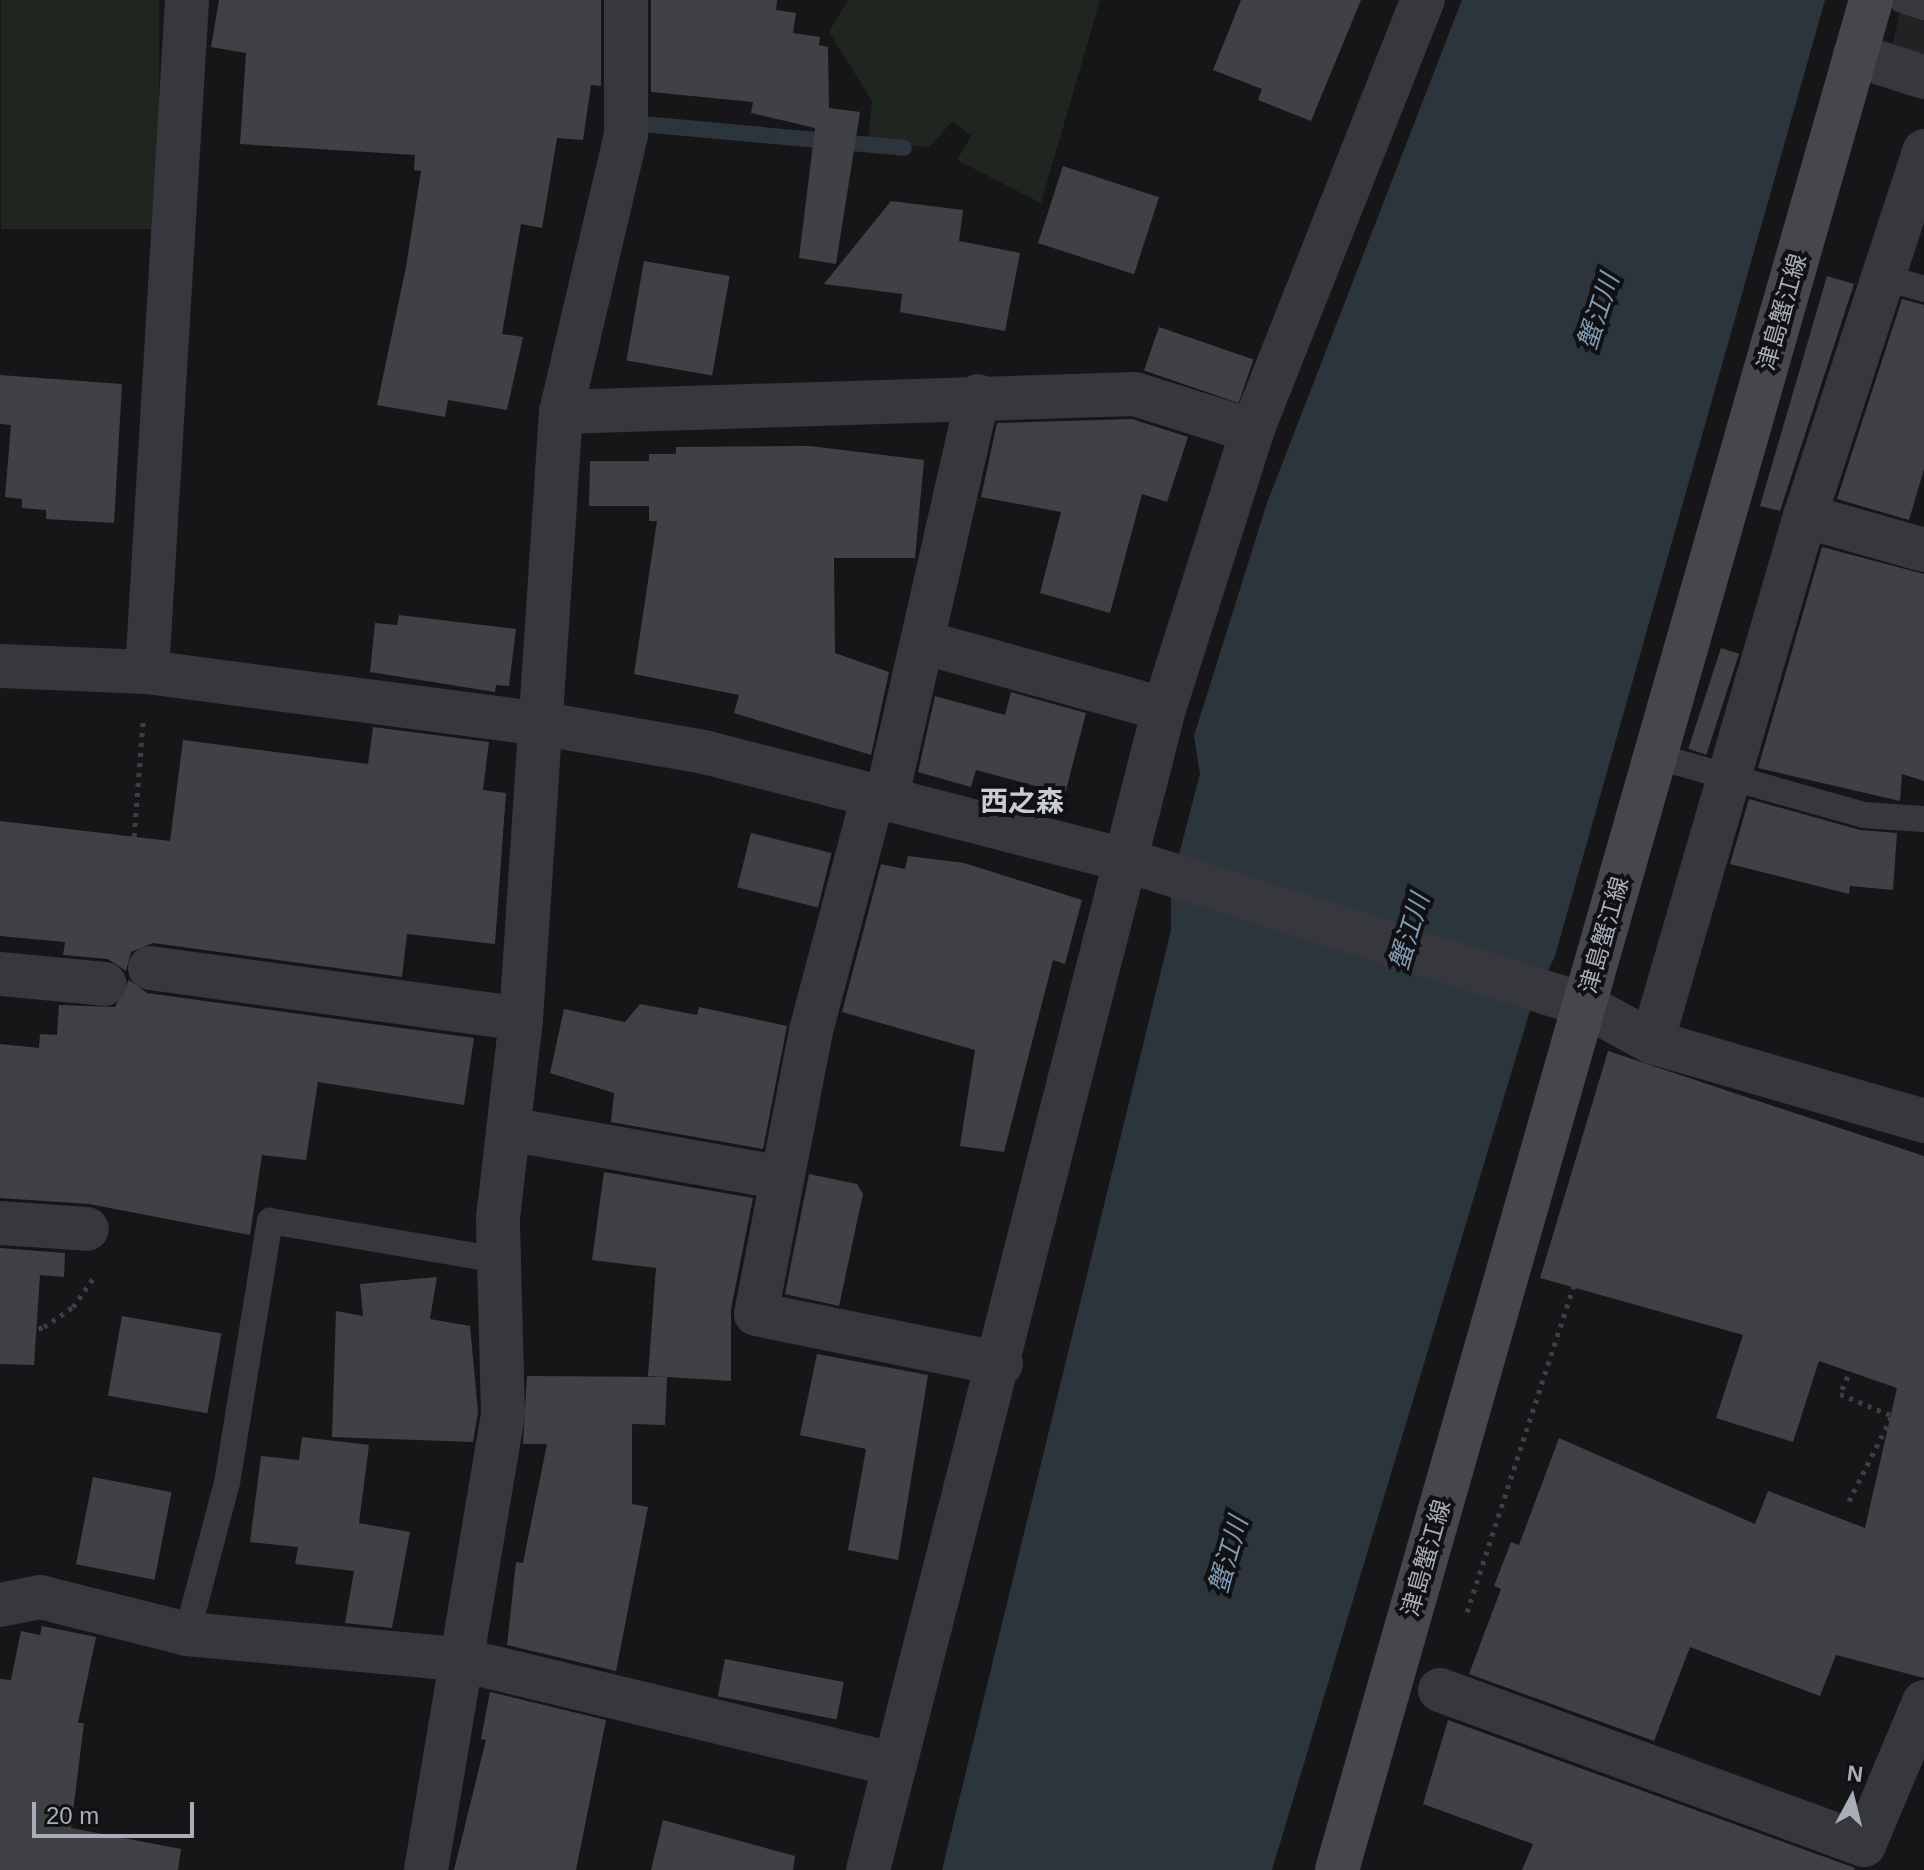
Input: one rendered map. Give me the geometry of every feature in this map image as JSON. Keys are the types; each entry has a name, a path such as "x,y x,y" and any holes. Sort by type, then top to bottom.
{"main road":[{"name":"津島蟹江線","path":"1337,1870 1575,1002 1655,756 1871,0"}],"street":[{"path":"147,672 187,0"},
{"path":"426,1870 458,1659 503,1414 498,1260 544,724 561,412 626,135 626,0"},
{"path":"868,1870 893,1764 1001,1364 1141,863 1164,709 1252,431 1423,0"},
{"path":"1855,55 1924,77"},
{"path":"1652,1042 1805,516 1905,283 1924,151"},
{"path":"561,412 978,396 1135,394 1252,431"},
{"path":"978,396 922,642 811,1031 756,1314 1001,1364"},
{"path":"1805,516 1924,550"},
{"path":"922,642 1164,709"},
{"path":"0,666 147,672 544,724 704,752 1141,863 1575,1002 1652,1042 1924,1121"},
{"path":"150,968 521,1019"},
{"path":"0,974 105,984"},
{"path":"508,1129 782,1178"},
{"path":"0,1223 87,1229"},
{"path":"0,1605 40,1597 187,1634 458,1659 893,1764"},
{"path":"1440,1690 1857,1857 1924,1702"}],"lane":[{"path":"1902,0 1924,7"},
{"path":"1655,756 1864,815 1924,819"},
{"path":"187,1634 227,1483 270,1221 498,1260"}],"path":[{"path":"1465,1617 1611,1178 1652,1042"},
{"path":"1611,1178 1888,1285 1840,1394 1924,1429"},
{"path":"1849,1501 1892,1416"}],"shaded area":[{"path":"1,0 159,0 159,229 1,229"},
{"path":"848,0 1100,0 1041,203 957,160 971,136 953,121 929,147 868,142 872,101 829,32"},
{"path":"1903,0 1924,0 1924,73 1888,62"}],"water":[{"name":"蟹江川","path":"1462,0 1825,0 1555,956 1532,1004 1272,1870 942,1870 1171,930 1171,885 1200,774 1194,736 1267,503"}],"building":[{"path":"219,0 601,0 601,86 591,85 583,140 557,138 542,228 521,224 502,334 523,337 507,410 448,400 445,417 377,405 406,267 421,171 414,170 415,155 240,144 246,53 211,47"},
{"path":"651,0 777,0 776,10 796,13 793,33 820,37 819,45 828,47 829,108 860,112 836,264 799,258 815,128 751,113 753,102 651,92"},
{"path":"1241,0 1361,0 1311,121 1258,100 1262,89 1213,70"},
{"path":"1063,166 1159,197 1134,274 1038,243"},
{"path":"891,201 963,210 959,241 1020,253 1005,331 900,312 902,294 824,284"},
{"path":"644,261 730,276 712,376 626,360"},
{"path":"1827,276 1854,284 1780,511 1760,506"},
{"path":"1902,299 1924,305 1924,469 1909,520 1837,499"},
{"path":"1159,327 1254,360 1239,403 1144,370"},
{"path":"0,375 122,384 114,523 46,519 46,510 22,508 22,499 5,497 11,425 0,424"},
{"path":"1132,419 1188,437 1167,502 1142,494 1110,613 1040,593 1061,512 981,497 997,423"},
{"path":"810,446 924,460 915,558 834,558 835,653 889,672 871,755 734,713 739,695 634,674 657,521 649,521 649,506 589,506 590,461 649,461 649,454 676,454 676,447"},
{"path":"1822,547 1924,574 1924,781 1902,774 1900,801 1758,768"},
{"path":"399,615 516,629 509,686 496,685 495,692 370,672 375,623 397,625"},
{"path":"1721,648 1739,654 1706,755 1688,749"},
{"path":"1011,692 1086,713 1065,794 976,770 971,787 918,772 935,696 1005,715"},
{"path":"373,727 489,742 483,790 506,793 495,944 407,934 402,977 153,943 131,952 126,971 108,959 63,955 65,942 0,936 0,821 170,841 183,740 368,764"},
{"path":"1749,799 1860,830 1897,833 1893,890 1850,886 1849,894 1730,864"},
{"path":"751,833 832,853 818,907 737,887"},
{"path":"908,856 964,863 1082,900 1065,964 1053,960 1004,1152 960,1146 975,1050 842,1012 881,864 905,869"},
{"path":"129,980 147,993 474,1038 464,1105 318,1082 306,1160 262,1155 250,1235 89,1204 0,1198 0,1044 39,1048 40,1034 57,1035 59,1005 115,1007"},
{"path":"640,1004 697,1015 699,1007 787,1026 763,1149 611,1122 614,1093 550,1073 564,1009 625,1022"},
{"path":"1608,1051 1924,1156 1924,1678 1836,1655 1820,1696 1690,1647 1654,1741 1469,1674 1501,1589 1494,1586 1511,1542 1519,1545 1559,1438 1755,1524 1768,1491 1865,1528 1897,1388 1819,1361 1793,1442 1716,1418 1743,1335 1540,1278"},
{"path":"604,1172 753,1198 731,1309 731,1381 667,1377 665,1425 632,1424 632,1504 648,1507 616,1671 507,1645 516,1562 523,1563 547,1444 523,1444 527,1376 666,1377 648,1376 656,1268 592,1260"},
{"path":"809,1174 857,1184 863,1194 839,1306 785,1294"},
{"path":"0,1248 65,1253 64,1277 40,1275 34,1365 0,1364"},
{"path":"437,1277 430,1319 470,1326 478,1412 473,1442 332,1437 336,1311 363,1316 360,1284"},
{"path":"122,1316 221,1334 207,1413 108,1396"},
{"path":"817,1354 928,1375 898,1560 848,1550 866,1449 800,1435"},
{"path":"302,1437 369,1445 359,1523 410,1532 392,1628 345,1623 354,1571 295,1564 298,1547 250,1542 261,1456 299,1460"},
{"path":"93,1477 172,1492 155,1580 76,1564"},
{"path":"42,1626 96,1637 78,1723 84,1723 71,1828 181,1849 178,1870 0,1870 0,1679 11,1680 21,1631 40,1635"},
{"path":"725,1659 844,1682 837,1719 718,1696"},
{"path":"490,1692 606,1720 576,1870 454,1870 486,1740 481,1739"},
{"path":"1448,1720 1855,1868 1522,1870 1533,1844 1423,1804"},
{"path":"663,1820 795,1856 793,1870 651,1870"}],"waterway":[{"path":"642,124 904,148"}],"district":[{"name":"西之森","path":"1022,802"}]}
